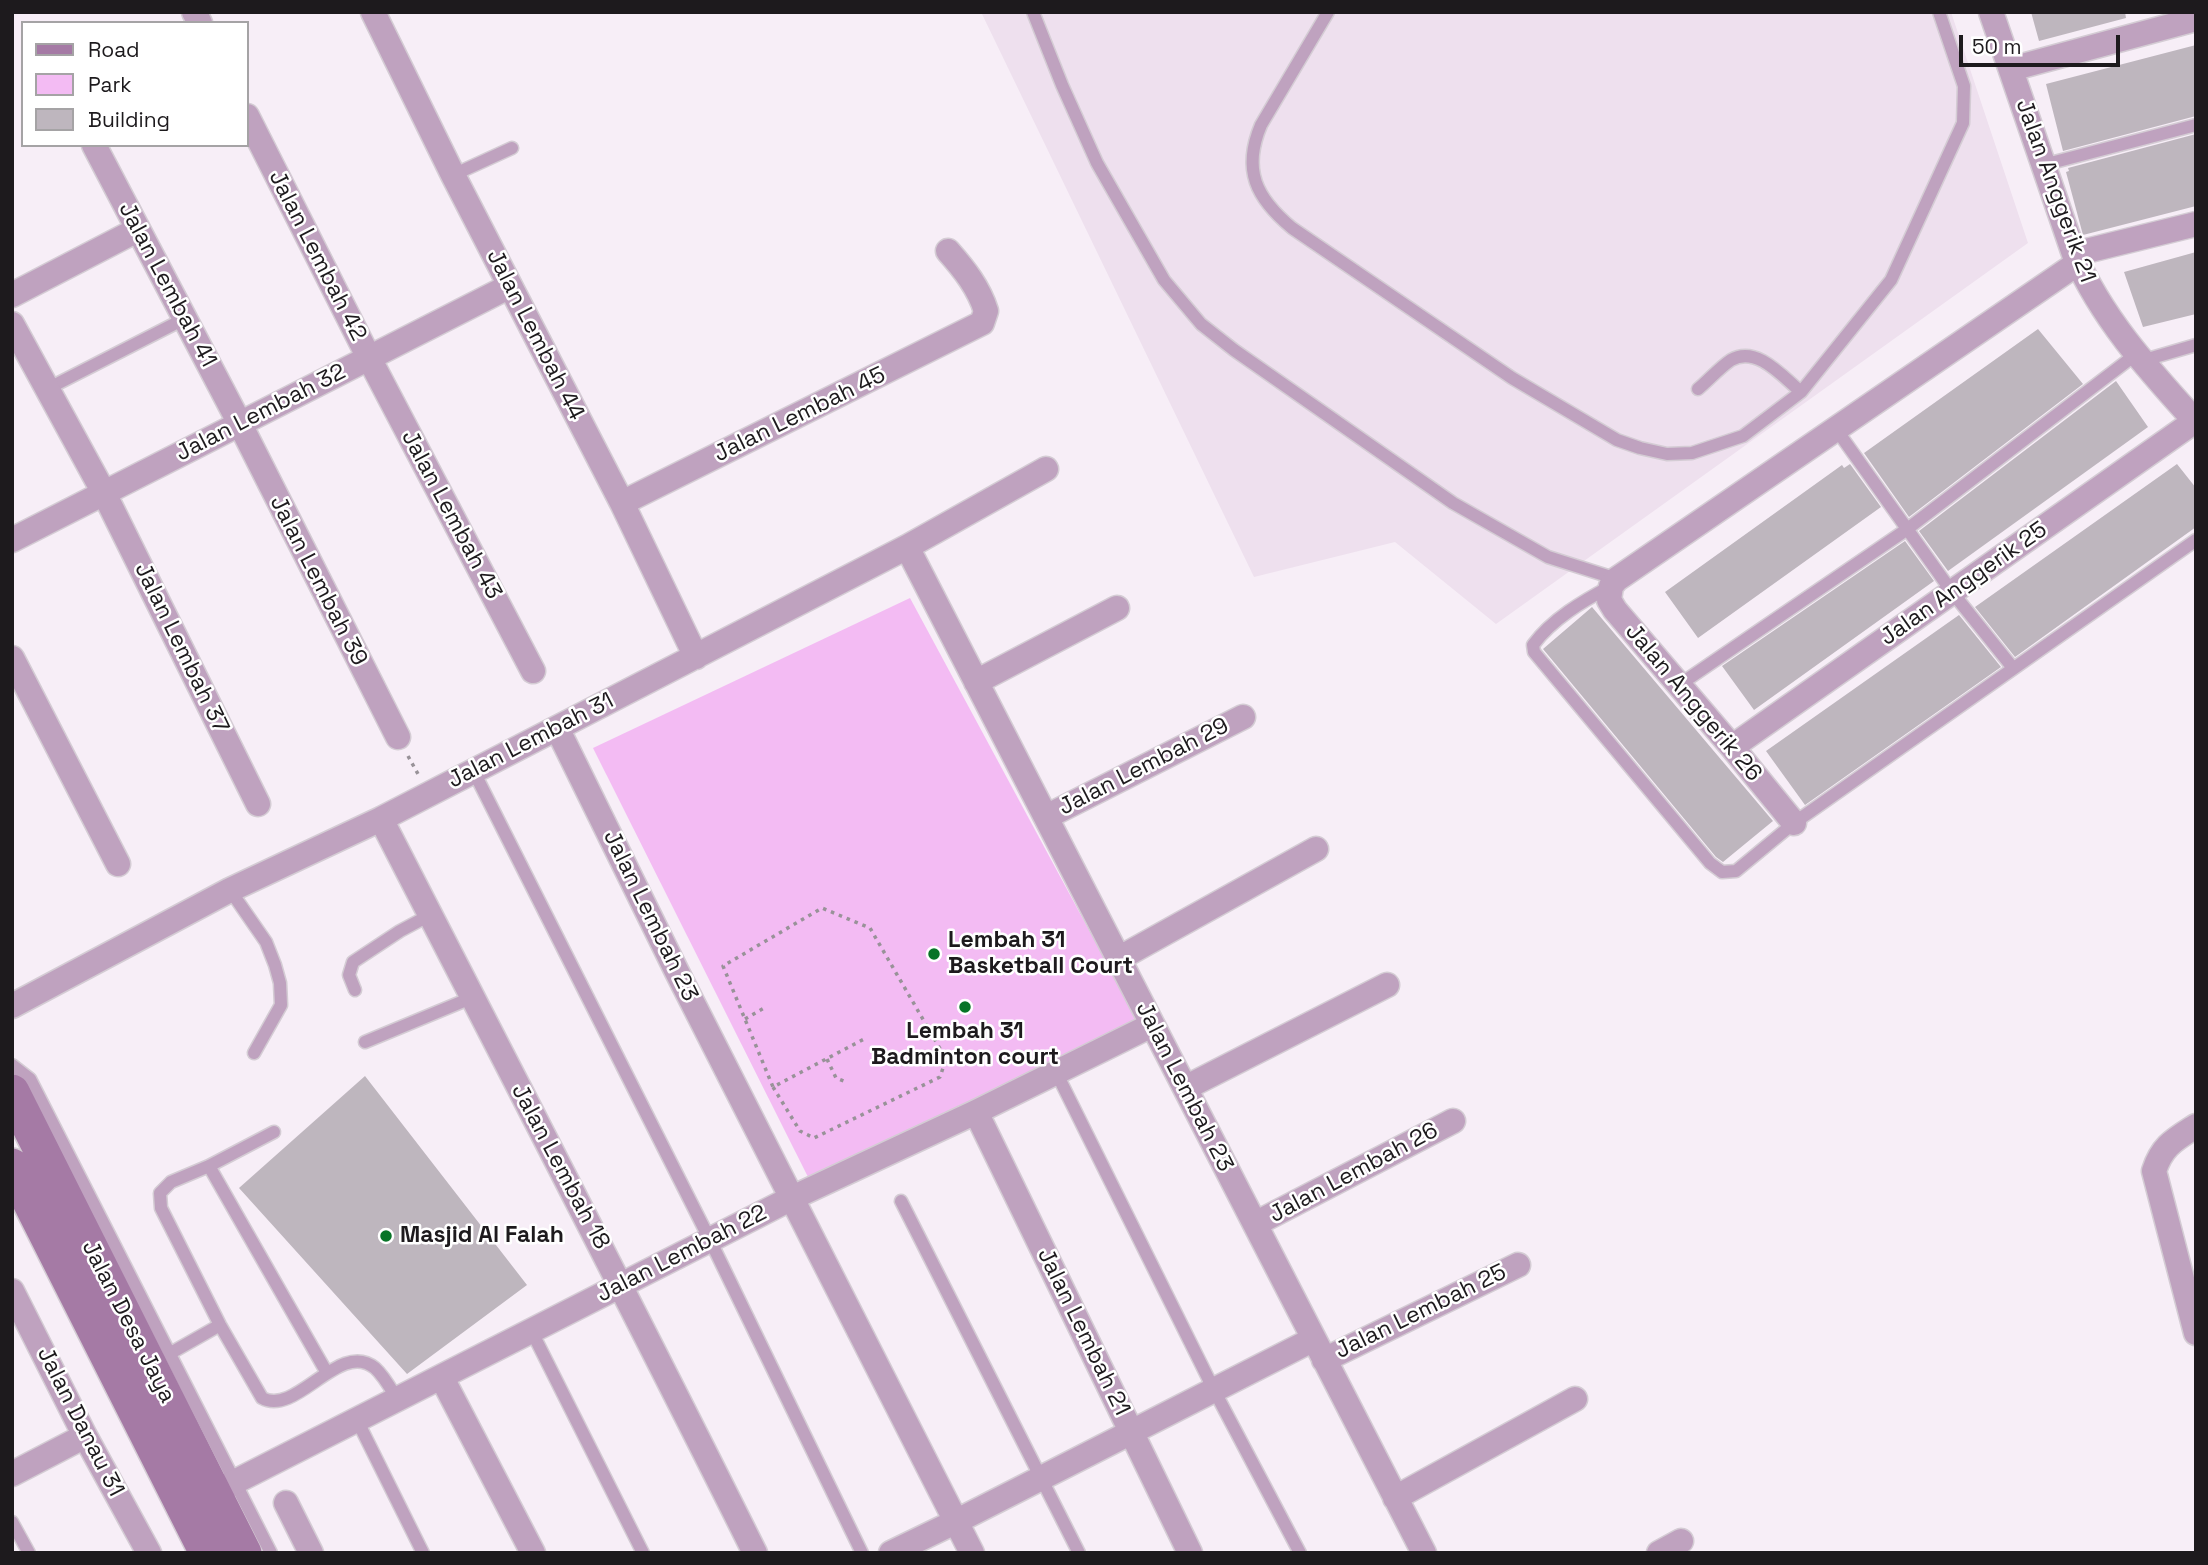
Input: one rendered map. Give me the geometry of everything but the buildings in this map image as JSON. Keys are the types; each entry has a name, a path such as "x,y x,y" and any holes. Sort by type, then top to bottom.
{"main road":[{"name":"Jalan Desa Jaya","path":"12,1092 144,1357 226,1487 244,1553"},
{"name":"Jalan Desa Jaya","path":"12,1166 207,1553"}],"street":[{"name":"Jalan Lembah 44","path":"373,12 453,176 622,503 696,657"},
{"name":"Jalan Anggerik 21","path":"1991,12 2076,258 2088,285 2138,358 2195,422"},
{"path":"2011,69 2196,19"},
{"name":"Jalan Lembah 42","path":"248,118 369,358"},
{"name":"Jalan Lembah 41","path":"95,147 240,424"},
{"path":"1614,583 2076,258 2196,223"},
{"path":"12,295 137,230"},
{"name":"Jalan Lembah 45","path":"622,503 977,326 985,318 984,305 963,267 948,251"},
{"name":"Jalan Lembah 32","path":"12,540 510,286"},
{"name":"Jalan Lembah 37","path":"12,324 104,493 258,804"},
{"name":"Jalan Lembah 43","path":"369,358 533,671"},
{"name":"Jalan Anggerik 25","path":"1732,747 2195,422"},
{"name":"Jalan Lembah 39","path":"240,424 398,737"},
{"name":"Jalan Lembah 31","path":"15,997 230,890 381,819 907,547 1046,469"},
{"name":"Jalan Lembah 23","path":"907,547 1424,1553"},
{"name":"Jalan Anggerik 26","path":"1614,583 1608,600 1615,610 1794,822"},
{"path":"976,682 1117,608"},
{"path":"12,658 118,864"},
{"name":"Jalan Lembah 29","path":"1045,817 1243,717"},
{"name":"Jalan Lembah 23","path":"557,728 677,972 972,1553"},
{"name":"Jalan Lembah 18","path":"381,819 471,998 622,1285 755,1553"},
{"path":"1118,959 1316,849"},
{"path":"1185,1088 1387,985"},
{"name":"Jalan Lembah 22","path":"226,1487 792,1198 976,1112 1152,1025"},
{"name":"Jalan Lembah 21","path":"976,1112 1189,1553"},
{"name":"Jalan Lembah 26","path":"1255,1224 1453,1121"},
{"path":"2189,1130 2160,1154 2154,1171 2196,1333"},
{"name":"Jalan Lembah 25","path":"891,1553 1214,1390 1319,1350 1518,1265"},
{"name":"Jalan Danau 31","path":"12,1291 85,1436 149,1553"},
{"path":"442,1378 533,1553"},
{"path":"1395,1498 1575,1399"},
{"path":"12,1474 85,1436"},
{"path":"286,1503 311,1553"},
{"path":"1659,1553 1681,1541"}],"lane":[{"path":"1032,12 1097,163 1164,280 1201,324 1453,503 1548,557 1614,583"},
{"path":"1328,12 1261,125 1253,144 1253,179 1274,213 1292,228 1513,378 1598,429 1640,448 1667,454 1692,453 1743,436 1801,392 1891,280 1963,123 1964,86 1939,12"},
{"path":"2043,165 2196,125"},
{"path":"453,176 512,148"},
{"path":"47,388 184,319"},
{"path":"1679,685 1906,530 2138,358 2196,345"},
{"path":"1698,390 1731,360 1749,356 1768,365 1801,392"},
{"path":"1836,429 1906,530 2013,668"},
{"path":"1614,583 1580,604 1541,634 1533,645 1534,652 1710,863 1722,872 1737,871 1794,822 2196,540"},
{"path":"473,770 710,1240 862,1553"},
{"path":"230,890 266,942 279,983 281,1005 254,1053"},
{"path":"355,990 349,975 353,962 430,915"},
{"path":"365,1042 471,998"},
{"path":"12,1065 30,1079 169,1354 226,1487 271,1553"},
{"path":"1056,1072 1214,1390 1300,1553"},
{"path":"274,1132 209,1166 171,1182 160,1193 159,1200 220,1325 257,1392 269,1402 284,1400 327,1373 352,1362 368,1364 375,1368 397,1399"},
{"path":"209,1166 327,1373"},
{"path":"901,1200 1079,1553"},
{"path":"169,1354 220,1325"},
{"path":"532,1332 643,1553"},
{"path":"357,1420 423,1553"},
{"path":"12,1522 29,1553"}],"path":[{"path":"398,737 429,794"},
{"path":"822,908 870,928 946,1059 940,1077 814,1138 800,1131 773,1087 723,966 822,908"},
{"path":"745,1019 764,1008"},
{"path":"773,1087 866,1038"},
{"path":"827,1059 836,1078 846,1082"}],"shaded area":[{"path":"981,12 1951,12 2028,243 1496,624 1395,542 1254,577"}],"green space":[{"path":"910,598 1138,1021 809,1179 593,748"}],"place":[{"name":"Lembah 31 Basketball Court","path":"934,954"},
{"name":"Lembah 31 Badminton court","path":"965,1007"},
{"name":"Masjid Al Falah","path":"386,1236"}]}
